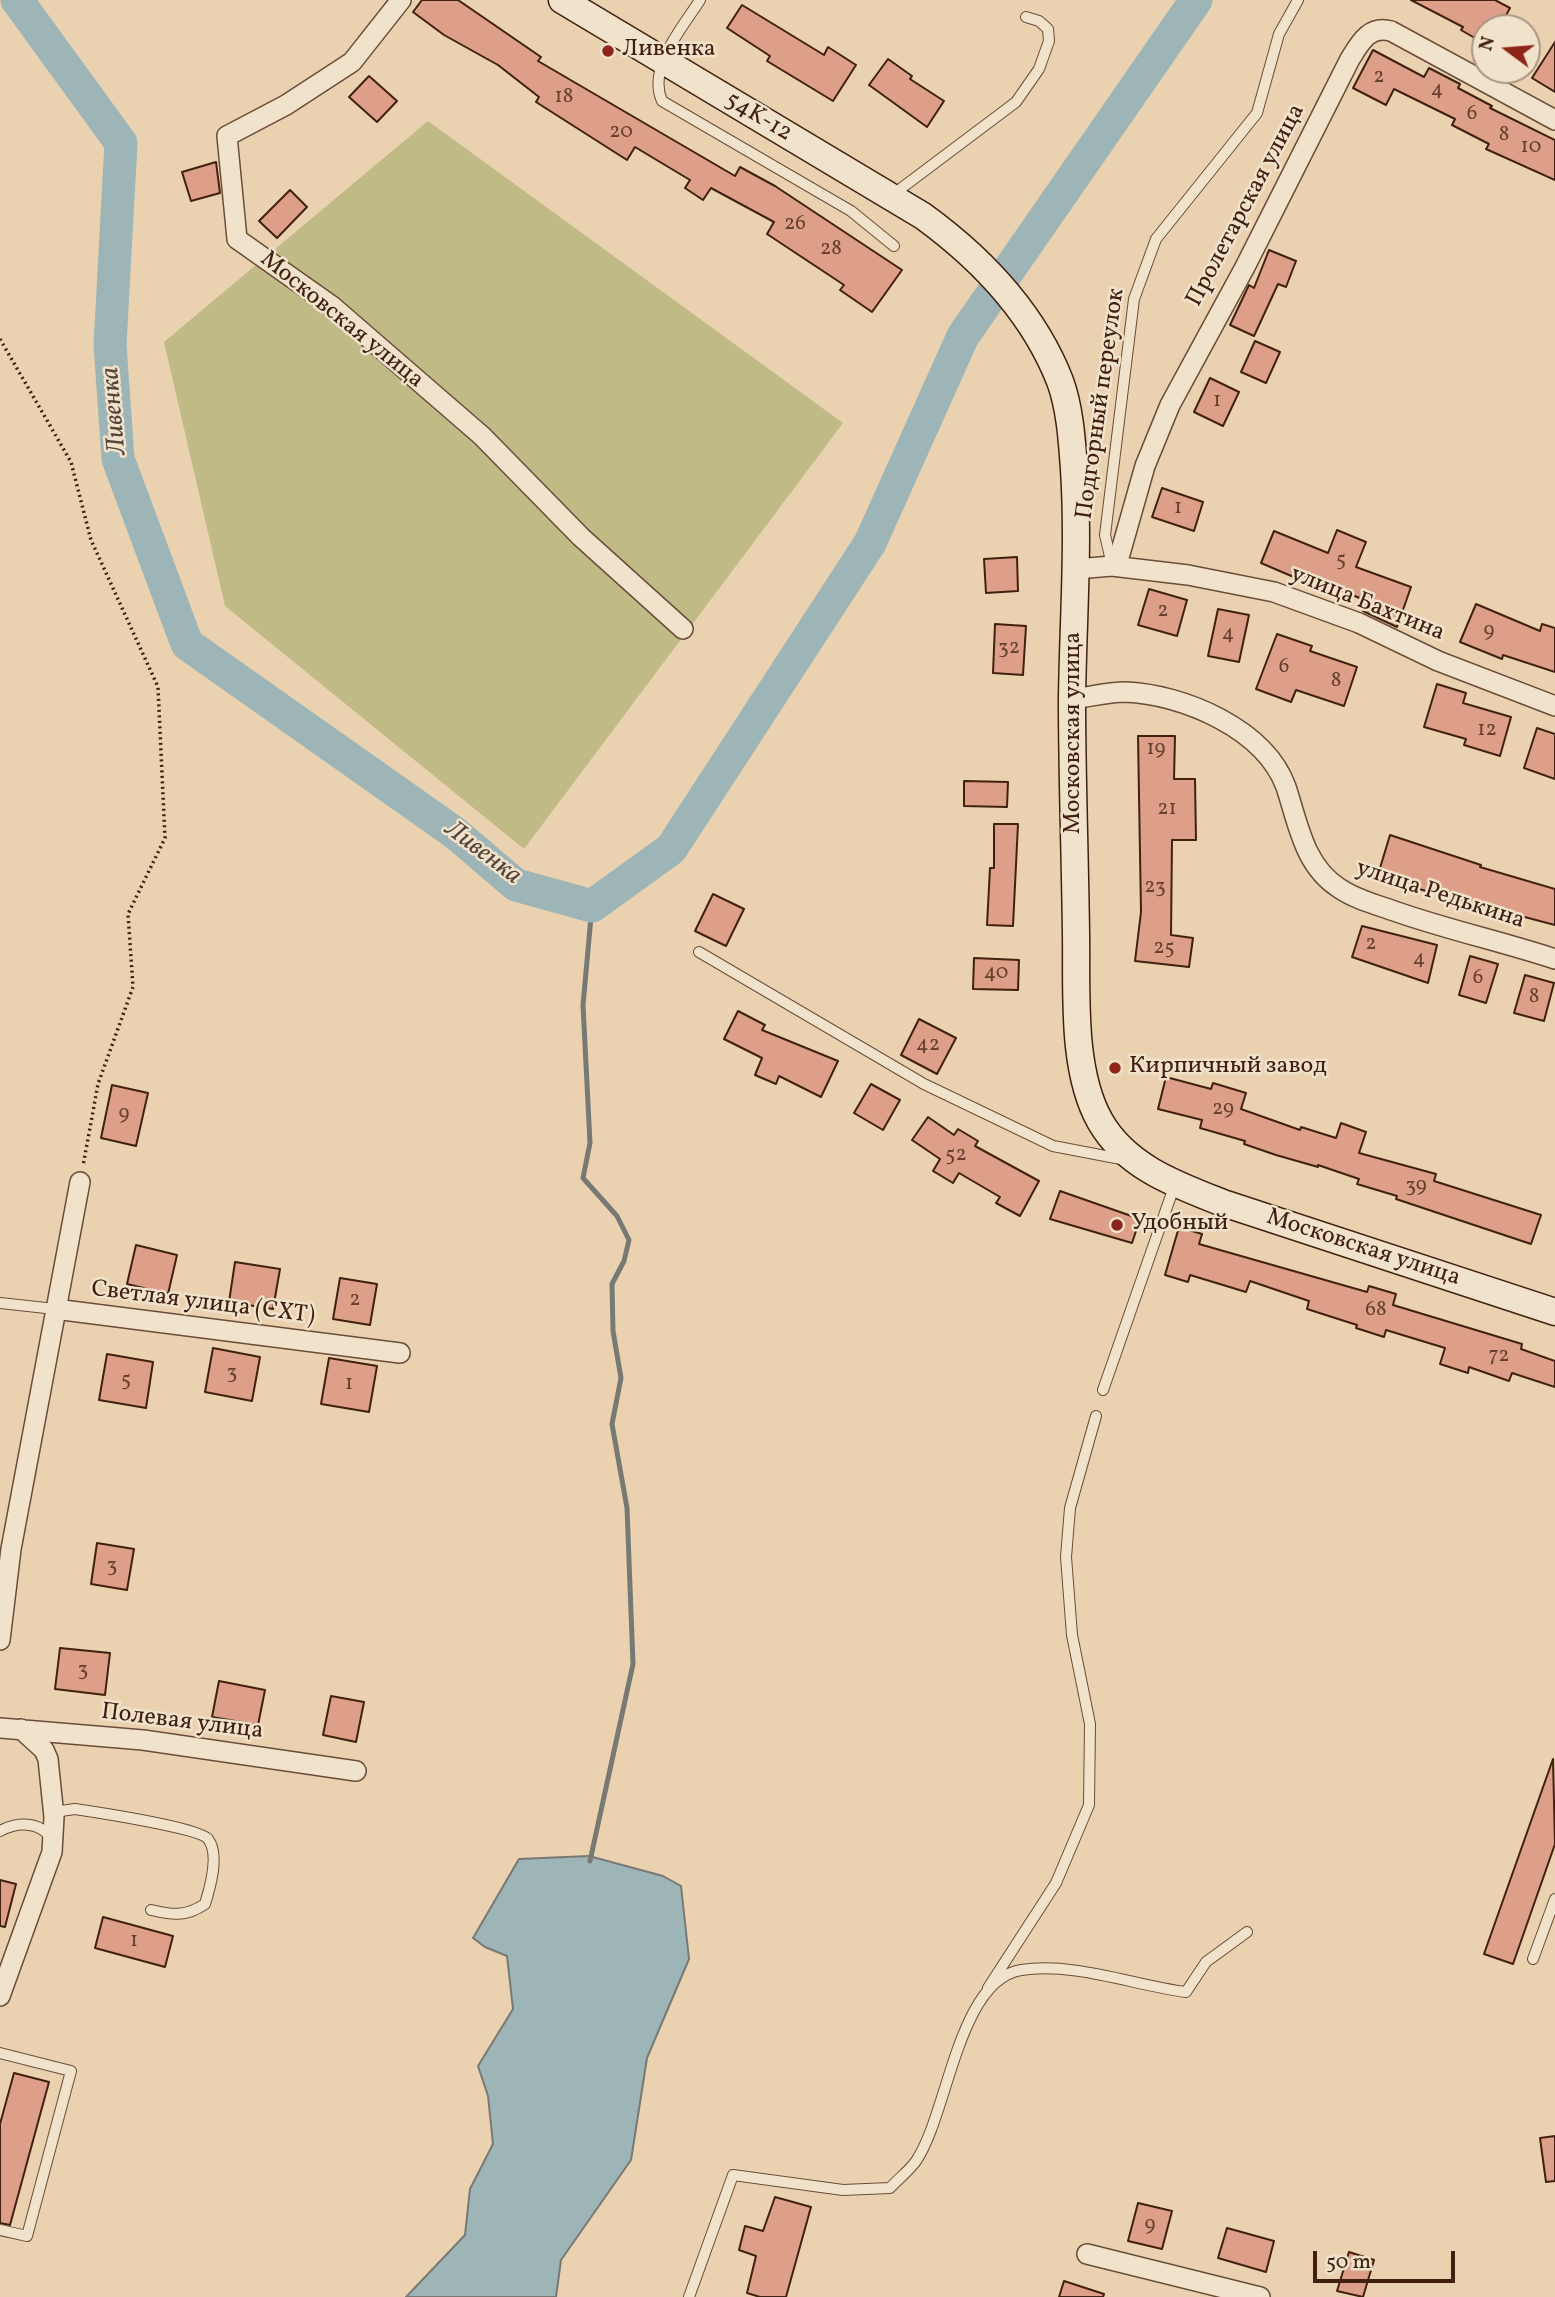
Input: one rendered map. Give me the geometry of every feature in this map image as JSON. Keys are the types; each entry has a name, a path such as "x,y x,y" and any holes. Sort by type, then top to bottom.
{"street":[{"name":"Московская улица","path":"401,0 352,62 286,106 227,136 237,239 332,306 482,436 581,537 683,629"},
{"name":"54K-12","path":"562,0 891,197 954,238 1015,300"},
{"name":"Пролетарская улица","path":"1112,566 1125,542 1145,466 1170,405 1245,267 1350,59 1367,34 1379,30 1391,31 1555,120"},
{"name":"Московская улица","path":"1015,300 1037,333 1061,384 1072,439 1076,569 1072,699 1077,1008 1083,1068 1100,1121 1136,1162 1175,1184 1555,1312"},
{"path":"1076,569 1112,566"},
{"name":"улица Бахтина","path":"1112,566 1188,575 1274,592 1359,623 1438,661 1555,706"},
{"name":"улица Редькина","path":"1072,699 1125,692 1187,705 1218,719 1241,733 1274,762 1285,785 1307,851 1323,875 1339,888 1425,921 1555,958"},
{"path":"0,1640 11,1549 80,1182"},
{"name":"Светлая улица (СХТ)","path":"55,1309 400,1353"},
{"name":"Полевая улица","path":"0,1728 143,1740 356,1771"},
{"path":"0,1996 54,1841 48,1759 37,1741 21,1729"},
{"path":"1087,2254 1260,2297"}],"lane":[{"path":"700,0 663,62 659,90 665,104 850,211 894,246"},
{"name":"Подгорный переулок","path":"1112,566 1105,535 1134,299 1156,239 1257,113 1279,34 1298,0"},
{"path":"891,197 1016,102 1039,69 1049,41 1048,29 1039,20 1026,17"},
{"name":"Московская улица","path":"699,952 924,1084 1053,1146 1136,1162"},
{"path":"1103,1390 1175,1184"},
{"name":"Светлая улица (СХТ)","path":"0,1303 55,1309"},
{"path":"689,2297 733,2175 843,2190 890,2188 916,2161 940,2109 962,2036 988,1988 1056,1882 1089,1805 1090,1724 1072,1636 1066,1557 1070,1508 1096,1416"},
{"path":"54,1817 61,1811 75,1809 190,1830 208,1839 211,1876 205,1904 177,1915 150,1910"},
{"path":"0,1831 18,1825 36,1825 54,1841"},
{"path":"1534,1959 1555,1899"},
{"path":"988,1988 1019,1970 1067,1969 1185,1992 1206,1962 1247,1932"},
{"path":"0,2053 71,2071 26,2236 0,2230"}],"path":[{"path":"0,339 71,462 90,540 158,687 165,838 128,914 133,987 98,1084 80,1182"}],"shaded area":[{"path":"428,121 843,423 524,849 225,606 164,342"}],"water":[{"path":"589,1856 663,1876 681,1886 689,1959 647,2058 631,2160 561,2260 556,2297 406,2297 465,2235 470,2189 493,2144 488,2096 478,2066 513,2009 507,1956 485,1947 473,1938 519,1859"}],"building":[{"path":"422,0 458,0 541,57 538,61 735,176 740,167 775,186 902,270 872,312 840,290 844,285 767,234 774,222 711,188 703,200 685,188 690,180 635,147 627,160 536,102 539,97 498,65 444,35 413,12"},
{"path":"1411,0 1495,0 1510,8 1507,14 1471,14 1471,36 1461,30 1463,27"},
{"path":"742,5 824,55 828,47 856,65 833,101 767,61 770,56 727,28"},
{"path":"1555,42 1555,92 1541,83 1541,64"},
{"path":"1373,50 1424,77 1429,68 1460,84 1458,88 1492,106 1490,108 1555,140 1555,180 1486,149 1489,144 1452,125 1455,119 1394,89 1386,105 1353,88"},
{"path":"888,59 912,76 910,79 944,101 927,127 869,85"},
{"path":"369,76 397,101 377,122 349,97"},
{"path":"216,162 220,193 191,201 182,172"},
{"path":"290,190 307,207 277,238 259,221"},
{"path":"1269,250 1296,261 1286,287 1278,284 1254,336 1230,325 1249,285 1254,288"},
{"path":"1255,341 1280,352 1266,383 1241,372"},
{"path":"1210,378 1239,392 1223,426 1194,412"},
{"path":"1162,488 1203,502 1194,531 1152,517"},
{"path":"1337,530 1366,542 1356,567 1411,587 1397,627 1363,611 1367,601 1298,573 1296,578 1261,563 1274,531 1328,553"},
{"path":"1017,557 1018,591 986,593 984,559"},
{"path":"1149,589 1187,600 1177,636 1138,625"},
{"path":"1476,604 1540,631 1542,624 1555,628 1555,672 1503,655 1502,659 1460,642"},
{"path":"1218,609 1249,615 1239,662 1208,656"},
{"path":"995,624 1026,626 1023,675 993,673"},
{"path":"1277,634 1312,646 1310,651 1357,667 1344,706 1296,690 1291,702 1256,689"},
{"path":"1437,684 1466,693 1463,703 1511,717 1500,756 1464,745 1466,739 1424,727"},
{"path":"1537,728 1555,734 1555,779 1524,768"},
{"path":"1138,736 1175,736 1174,779 1195,779 1196,840 1172,840 1171,935 1193,938 1189,967 1135,961 1141,912"},
{"path":"964,781 1008,782 1007,807 964,806"},
{"path":"994,824 1018,824 1013,926 987,925 990,868 994,868"},
{"path":"1390,835 1481,865 1480,867 1555,889 1555,925 1377,878"},
{"path":"713,894 744,909 726,946 695,931"},
{"path":"1362,926 1437,945 1428,983 1352,957"},
{"path":"1470,956 1498,964 1486,1003 1459,995"},
{"path":"974,958 1019,960 1018,990 973,989"},
{"path":"1525,975 1554,983 1544,1021 1514,1013"},
{"path":"738,1011 765,1025 762,1030 838,1061 821,1097 779,1076 776,1084 755,1075 762,1058 724,1039"},
{"path":"919,1019 956,1038 937,1074 901,1055"},
{"path":"1166,1077 1211,1089 1213,1083 1246,1093 1241,1109 1300,1130 1301,1127 1336,1138 1341,1123 1366,1132 1359,1153 1436,1174 1434,1181 1541,1215 1531,1244 1396,1199 1397,1196 1357,1184 1359,1179 1276,1155 1244,1144 1245,1141 1200,1128 1202,1120 1158,1109"},
{"path":"871,1084 900,1100 883,1130 854,1113"},
{"path":"112,1085 148,1093 136,1146 101,1138"},
{"path":"928,1117 954,1135 958,1129 978,1141 975,1146 1039,1181 1020,1216 996,1203 1000,1197 959,1173 953,1183 933,1171 940,1159 912,1140"},
{"path":"1060,1191 1140,1219 1132,1243 1050,1219"},
{"path":"1179,1227 1202,1234 1199,1244 1367,1292 1369,1286 1396,1294 1393,1305 1522,1344 1521,1349 1555,1361 1555,1387 1512,1373 1509,1381 1469,1367 1468,1373 1440,1364 1445,1348 1386,1330 1384,1337 1356,1328 1357,1325 1307,1309 1309,1301 1250,1281 1246,1292 1190,1275 1188,1282 1165,1275"},
{"path":"136,1245 177,1255 168,1294 127,1284"},
{"path":"235,1262 280,1269 273,1309 229,1302"},
{"path":"340,1278 377,1284 370,1325 333,1319"},
{"path":"213,1348 260,1357 252,1401 205,1392"},
{"path":"107,1354 153,1362 146,1408 99,1400"},
{"path":"329,1358 377,1366 369,1412 321,1404"},
{"path":"97,1543 134,1549 127,1590 91,1584"},
{"path":"60,1648 110,1653 105,1695 55,1689"},
{"path":"219,1681 265,1690 258,1725 212,1717"},
{"path":"331,1696 364,1702 356,1742 323,1735"},
{"path":"1553,1759 1555,1844 1513,1964 1484,1954"},
{"path":"0,1880 16,1884 5,1927 0,1926"},
{"path":"103,1917 173,1936 165,1967 95,1948"},
{"path":"14,2073 49,2082 10,2225 0,2223 0,2124"},
{"path":"1555,2136 1555,2181 1546,2182 1540,2138"},
{"path":"775,2197 811,2207 786,2297 760,2297 747,2293 756,2256 739,2250 745,2226 763,2231"},
{"path":"1138,2203 1172,2211 1162,2249 1128,2241"},
{"path":"1227,2228 1274,2241 1266,2272 1218,2258"},
{"path":"1349,2252 1374,2260 1363,2297 1337,2291"},
{"path":"1064,2281 1104,2294 1103,2297 1059,2297"}],"waterway":[{"name":"Ливенка","path":"17,0 121,143 110,345 118,459 187,644 455,833 516,885 592,906 671,849 870,543 963,336 1196,0"},
{"path":"590,1861 633,1664 627,1508 612,1424 621,1378 613,1331 612,1284 624,1261 629,1240 617,1216 583,1178 590,1143 583,1005 592,906"}],"place":[{"name":"Ливенка","path":"608,51"},
{"name":"Кирпичный завод","path":"1115,1068"},
{"name":"Удобный","path":"1117,1225"}]}
